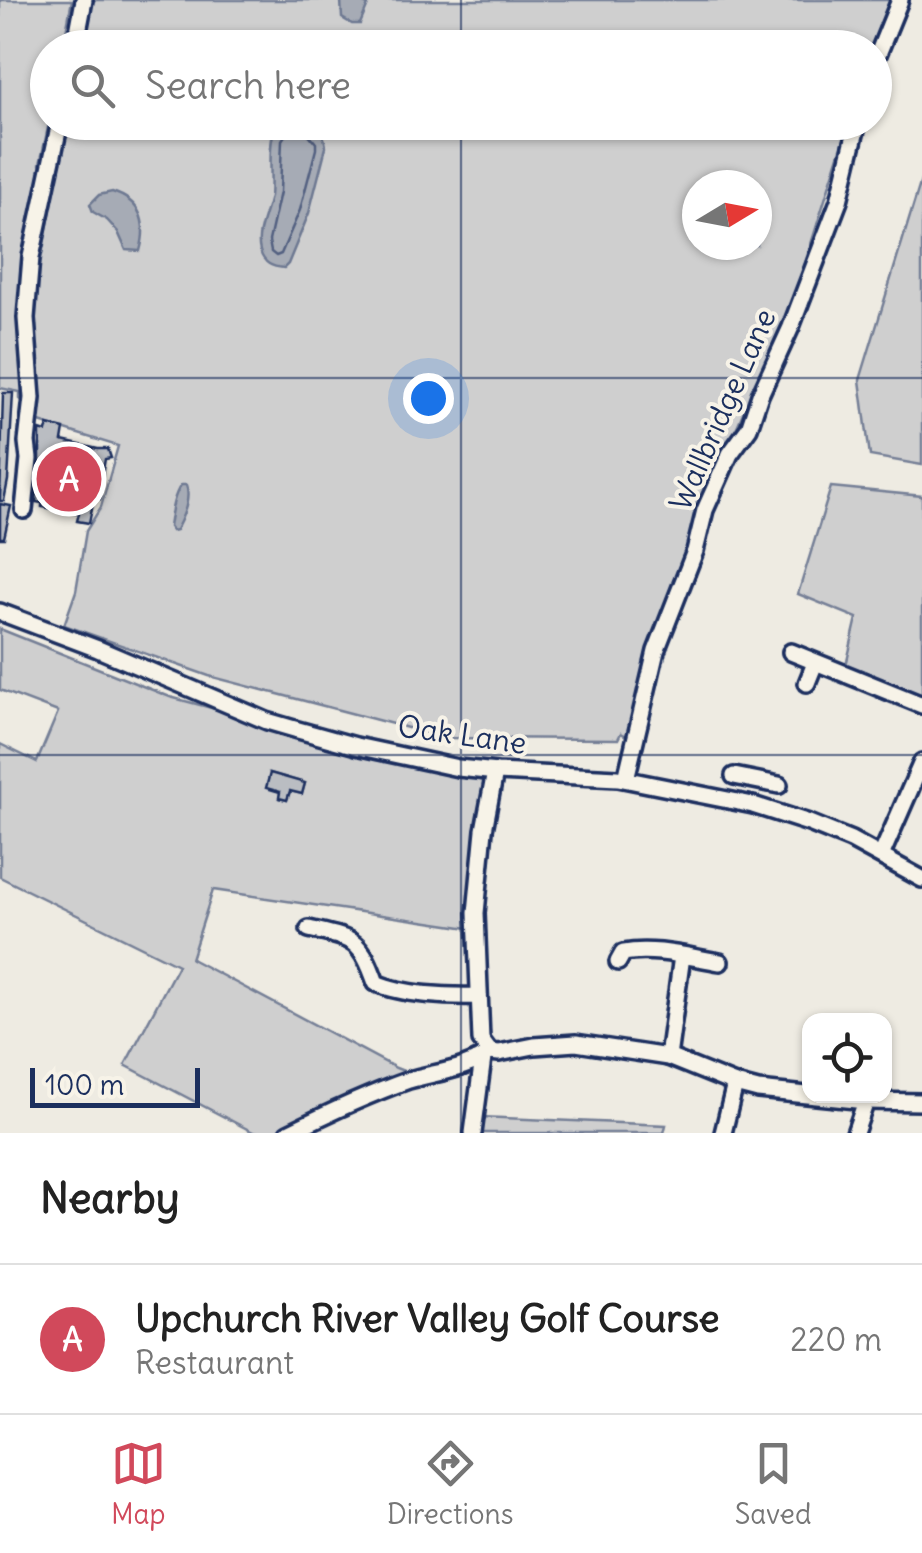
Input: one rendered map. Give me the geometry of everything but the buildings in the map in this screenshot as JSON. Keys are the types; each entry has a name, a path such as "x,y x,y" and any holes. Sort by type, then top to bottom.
{"street":[{"path":"78,30 84,0"},
{"path":"888,30 900,0"},
{"path":"24,510 32,398 26,318 31,257 56,140"},
{"name":"Wallbridge Lane","path":"626,779 656,650 695,551 705,510 730,454 749,428 791,327 839,201 854,140"},
{"name":"Oak Lane","path":"0,612 28,615 52,624 267,721 444,765 495,772 626,779 753,805 824,829 922,879"},
{"path":"791,652 922,705"},
{"path":"806,684 815,663"},
{"path":"881,856 922,762"},
{"path":"472,1133 486,1055 481,1040 476,913 484,830 495,772"},
{"path":"734,776 779,785"},
{"path":"753,805 757,780"},
{"path":"309,929 348,938 360,947 376,983 387,988 450,997 478,996"},
{"path":"618,962 626,952 720,962"},
{"path":"668,1057 682,956"},
{"path":"288,1133 355,1100 486,1055 534,1046 576,1043 668,1057 735,1084 802,1095"},
{"path":"723,1133 735,1084"},
{"path":"892,1102 922,1102"},
{"path":"855,1133 866,1103"}],"shaded area":[{"path":"0,0 72,0 66,30 30,30 30,140 45,140 40,164 44,172 35,290 65,140 844,140 795,295 699,513 652,646 628,737 621,733 618,739 446,738 209,676 64,625 76,591 86,531 101,507 118,446 23,417 25,403 20,392 0,388"},
{"path":"88,0 893,0 880,30 84,30"},
{"path":"922,177 922,465 870,456 860,380"},
{"path":"831,487 922,496 922,700 845,670 857,618 798,594"},
{"path":"0,629 170,697 486,781 469,928 213,890 191,959 409,1073 274,1133 255,1133 125,1065 178,965 0,877 0,744 37,762 58,712 0,690","holes":["270,773 305,783 302,794 290,791 287,800 279,798"]},
{"path":"480,1117 666,1125 664,1133 478,1133"}],"water":[{"path":"341,0 368,5 360,24 342,18"},
{"path":"272,140 324,140 326,147 309,213 284,268 266,262 259,244 270,196"},
{"path":"112,192 130,201 140,214 140,251 126,250 118,232 93,212 90,204 99,195"},
{"path":"181,485 186,485 187,502 179,525 172,531 172,511"}],"place":[{"name":"Upchurch River Valley Golf Course","path":"69,479"}]}
